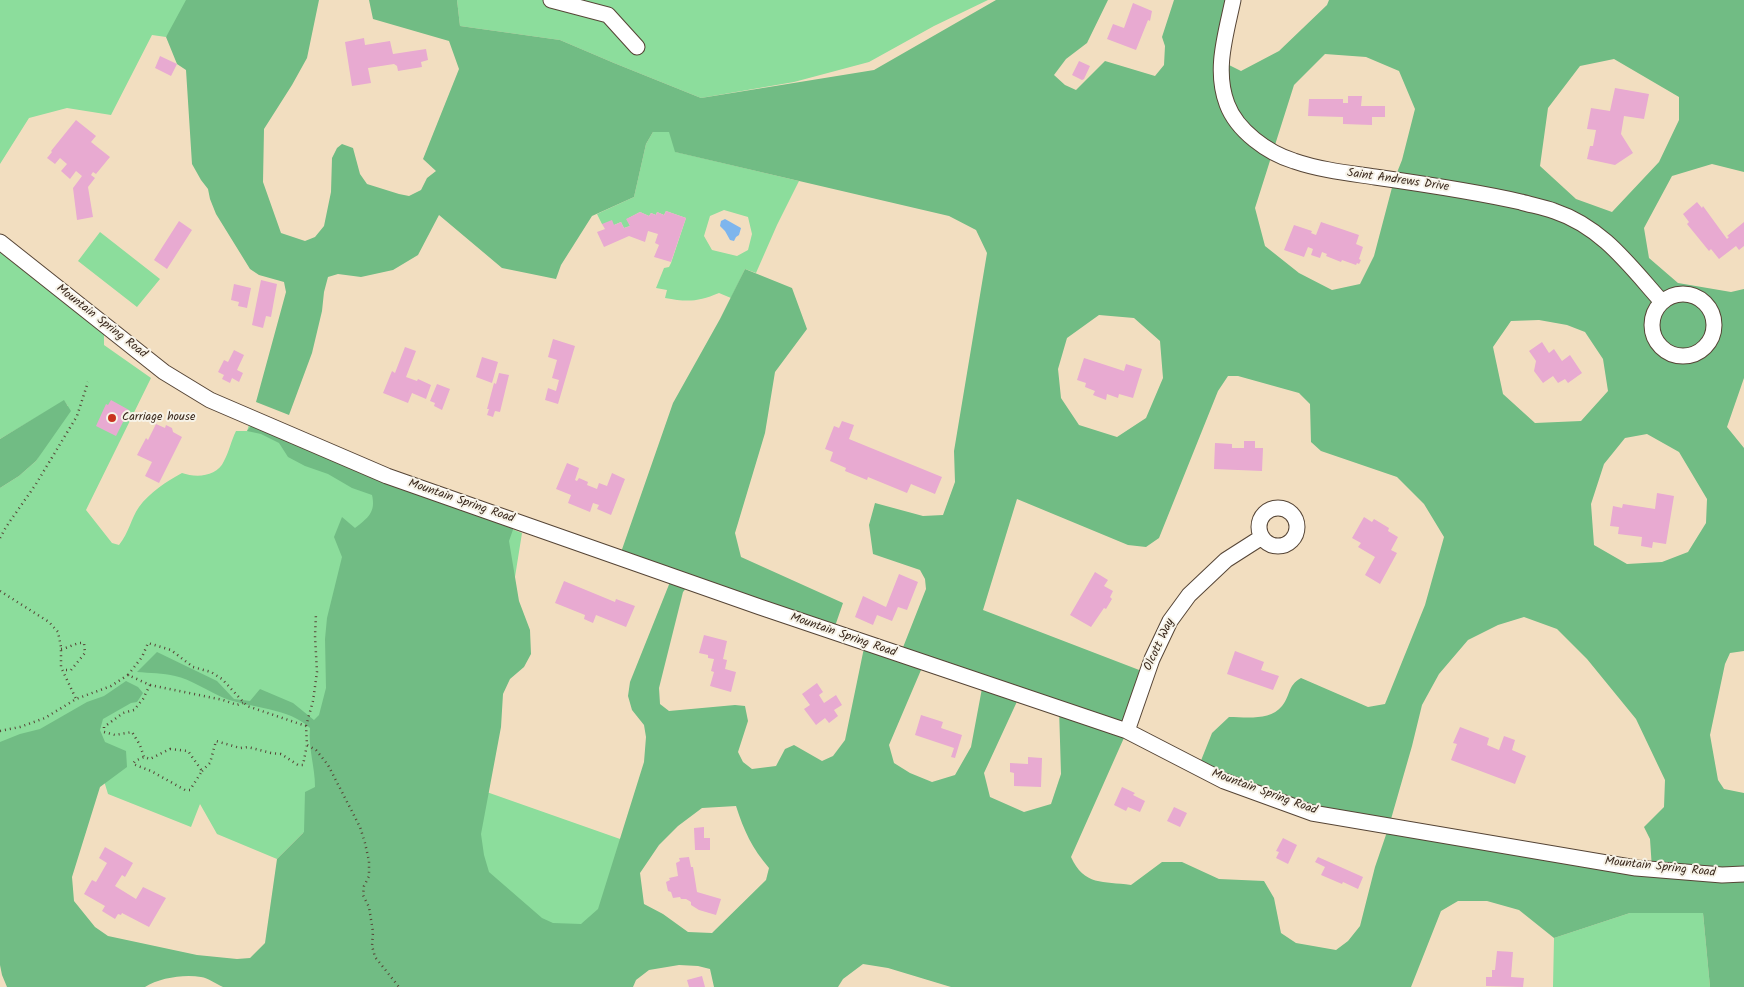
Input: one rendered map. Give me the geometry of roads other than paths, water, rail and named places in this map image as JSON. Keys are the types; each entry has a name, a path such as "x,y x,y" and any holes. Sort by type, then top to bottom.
{"street":[{"path":"556,2 577,0"},
{"name":"Saint Andrews Drive","path":"1233,0 1221,62 1222,88 1227,106 1237,122 1252,138 1271,152 1324,170 1481,193 1554,211 1584,224 1611,244 1662,302"},
{"path":"556,2 608,15 637,47"},
{"name":"Mountain Spring Road","path":"0,242 164,372 216,403 396,479 775,613 1128,731 1224,781 1312,813 1636,868 1722,875 1744,874"},
{"path":"1685,294 1697,297 1707,304 1713,315 1715,327 1712,339 1704,349 1694,355 1682,357 1670,354 1660,346 1653,336 1652,323 1654,312 1662,302 1673,295 1685,294"},
{"name":"Olcott Way","path":"1128,731 1152,659 1170,621 1189,595 1226,560 1262,537"}],"water":[{"path":"725,219 741,228 739,235 734,241 730,240 720,226 721,221"}],"place":[{"name":"Carriage house","path":"112,418"}]}
